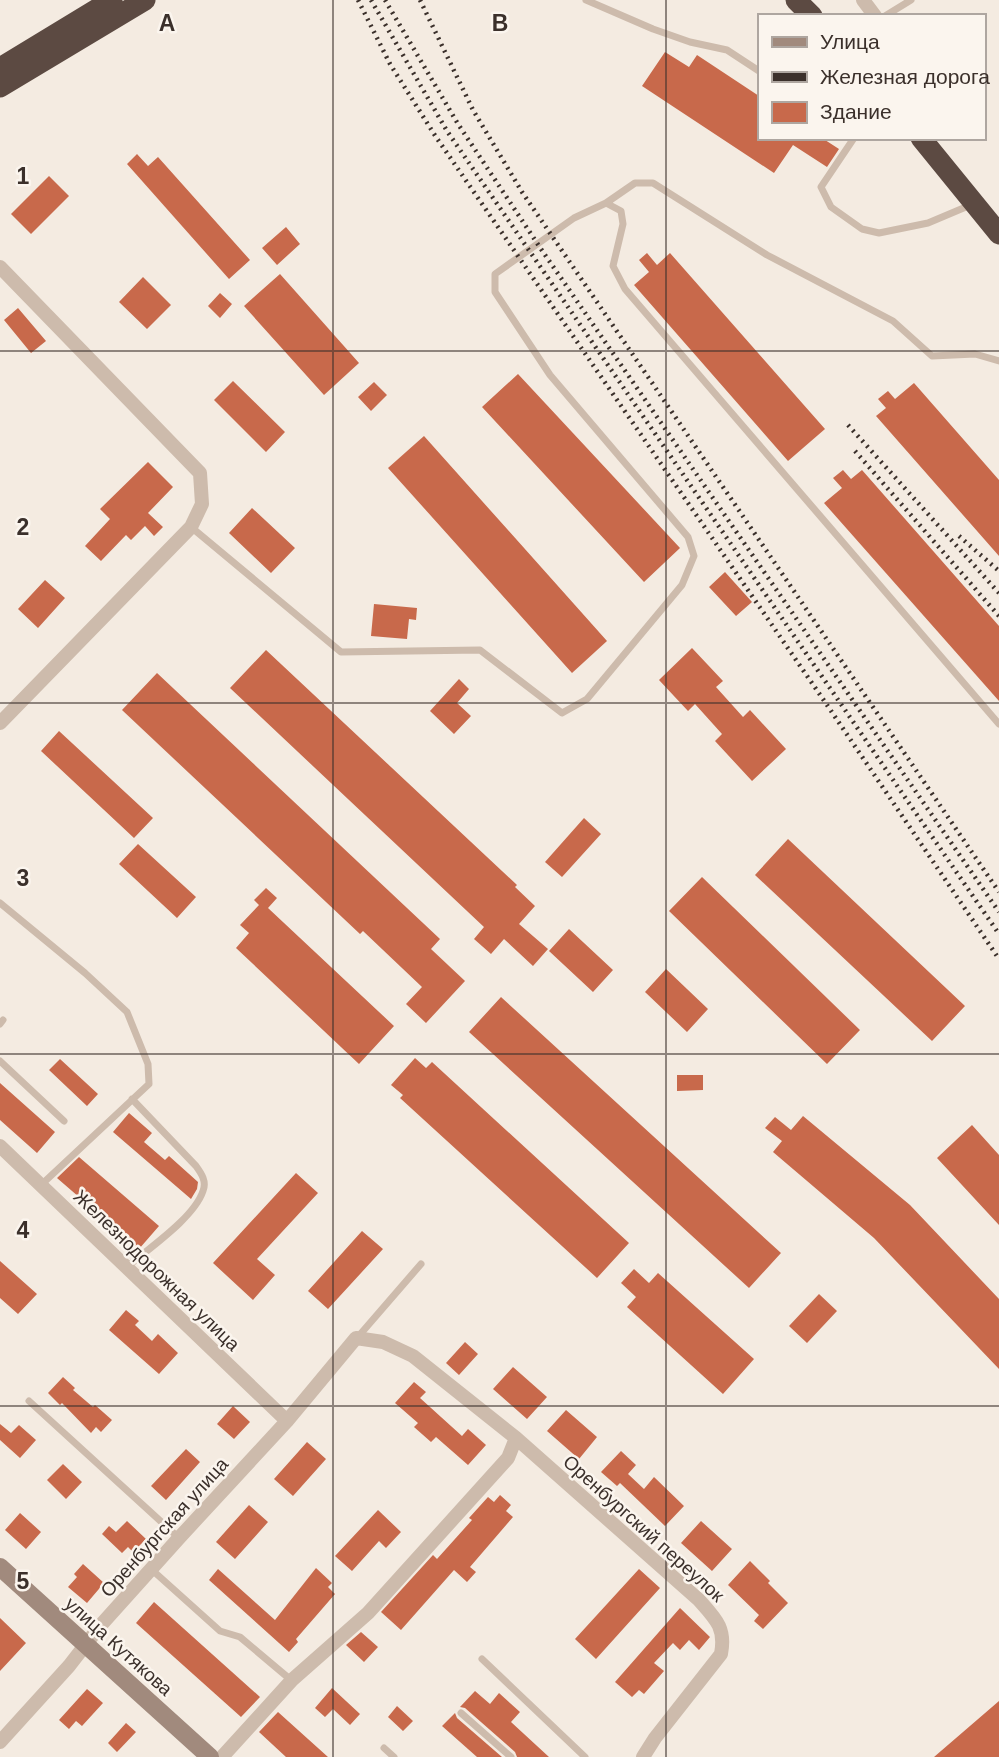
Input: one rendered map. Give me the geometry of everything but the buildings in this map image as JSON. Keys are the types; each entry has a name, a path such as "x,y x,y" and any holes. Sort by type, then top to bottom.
{"highway":[{"path":"0,68 112,0"},
{"path":"0,87 145,0"},
{"path":"796,0 810,14"},
{"path":"923,140 998,232"}],"main road":[{"name":"улица Кутякова","path":"0,1567 210,1757"}],"street":[{"path":"0,267 200,473 202,504 191,527 0,723"},
{"name":"Железнодорожная улица","path":"0,1146 287,1421"},
{"name":"Оренбургская улица","path":"0,1742 87,1646 100,1626 287,1421 356,1338"},
{"name":"Оренбургский переулок","path":"356,1338 383,1342 413,1356 516,1438 699,1600 717,1620 724,1638 721,1654 643,1757"},
{"path":"222,1757 292,1680 368,1613 508,1458 516,1438"}],"lane":[{"path":"586,0 653,29 690,42 727,50 758,70"},
{"path":"888,14 911,0"},
{"path":"853,140 821,187 831,207 862,229 879,233 928,223 974,204"},
{"path":"191,527 341,652 480,650 562,713 587,699 682,585 694,556 688,537 550,375 495,292 495,274 574,218 606,203 635,183 653,183 767,255 893,321 932,356 975,354 999,362"},
{"path":"606,203 621,211 624,224 612,266 625,289 999,724"},
{"path":"0,903 85,973 127,1012 148,1064 149,1084 40,1185"},
{"path":"0,1062 64,1121"},
{"path":"126,1268 189,1212 204,1190 204,1178 196,1166 132,1099"},
{"path":"356,1338 421,1265"},
{"path":"29,1401 179,1538"},
{"path":"151,1569 220,1631 240,1637 292,1680"},
{"path":"482,1659 585,1757"},
{"path":"461,1713 511,1757"},
{"path":"384,1748 394,1757"}],"railway":[{"path":"358,0 390,64 436,137 999,959"},
{"path":"371,0 447,131 999,934"},
{"path":"385,0 458,124 543,252 999,912"},
{"path":"420,0 473,110 522,192 999,892"},
{"path":"848,425 999,593"},
{"path":"855,451 999,616"},
{"path":"959,536 999,571"}]}
